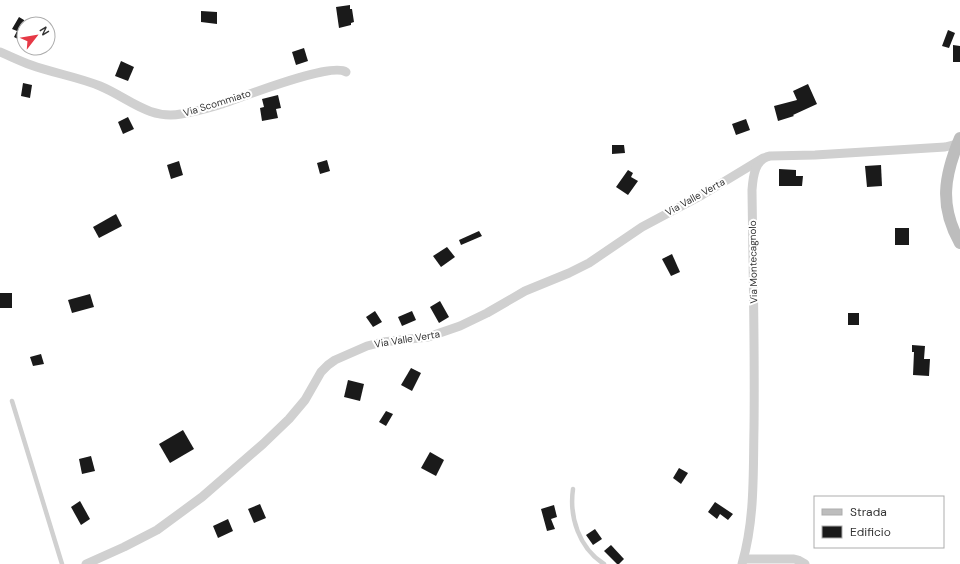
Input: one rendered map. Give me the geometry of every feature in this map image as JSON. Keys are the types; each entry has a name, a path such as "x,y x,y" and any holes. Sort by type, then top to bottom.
{"main road":[{"path":"959,141 949,169 945,192 949,220 960,243"}],"street":[{"name":"Via Scommiato","path":"0,52 32,65 99,86 140,108 166,116 211,107 276,84 337,70 346,72"},
{"path":"763,158 770,156 815,155 945,147 959,141"},
{"name":"Via Montecagnolo","path":"743,561 751,523 753,494 754,398 752,187 756,168 763,158"},
{"name":"Via Valle Verta","path":"86,564 152,533 202,497 263,444 289,419 307,397 322,372 335,360 366,346 384,342 428,337 441,334 465,324 525,291 584,265 642,227 702,195 763,158"},
{"path":"743,561 794,559 805,564"}],"lane":[{"path":"12,400 62,564"},
{"path":"573,489 572,508 579,534 591,554 604,564"}],"building":[{"path":"350,5 354,22 351,23 351,25 339,28 336,7"},
{"path":"201,11 217,12 217,24 201,22"},
{"path":"16,22 16,31 12,29"},
{"path":"948,30 955,33 949,48 942,46"},
{"path":"953,45 960,46 960,62 953,62"},
{"path":"304,48 308,61 296,65 292,52"},
{"path":"121,61 134,67 128,81 115,76"},
{"path":"23,83 32,85 30,98 21,96"},
{"path":"808,84 817,104 793,115 794,116 778,121 774,106 797,100 793,91"},
{"path":"278,95 281,108 276,109 278,118 262,121 260,108 264,107 262,99"},
{"path":"128,117 134,129 123,134 118,122"},
{"path":"746,119 750,130 736,135 732,124"},
{"path":"612,145 624,145 625,153 612,154"},
{"path":"327,160 330,171 320,174 317,163"},
{"path":"179,161 183,175 171,179 167,165"},
{"path":"881,165 882,186 867,187 865,166"},
{"path":"779,169 796,170 796,176 803,176 802,186 779,186"},
{"path":"628,170 633,173 631,177 638,181 628,195 616,187"},
{"path":"116,214 122,226 99,238 93,227"},
{"path":"895,228 909,228 909,245 895,245"},
{"path":"479,231 482,236 461,245 459,240"},
{"path":"447,247 455,257 441,267 433,256"},
{"path":"672,254 680,272 671,276 662,259"},
{"path":"0,293 12,293 12,308 0,308"},
{"path":"90,294 94,307 72,313 68,300"},
{"path":"440,301 449,317 439,323 430,307"},
{"path":"375,311 382,322 373,327 366,317"},
{"path":"412,311 416,320 402,326 398,317"},
{"path":"848,313 859,313 859,325 848,325"},
{"path":"912,345 925,346 924,359 930,359 929,376 913,375 914,352 912,352"},
{"path":"41,354 44,364 33,366 30,357"},
{"path":"411,368 421,373 412,391 401,385"},
{"path":"348,380 364,384 360,401 344,397"},
{"path":"386,411 393,414 386,426 379,422"},
{"path":"183,430 194,449 170,463 159,444"},
{"path":"430,452 444,460 436,476 421,468"},
{"path":"91,456 95,471 82,474 79,459"},
{"path":"679,468 688,473 681,484 673,478"},
{"path":"80,501 90,519 81,525 71,507"},
{"path":"715,502 733,514 728,520 720,514 717,519 708,512"},
{"path":"260,504 266,518 254,523 248,509"},
{"path":"554,505 557,517 551,519 555,529 547,531 541,509"},
{"path":"228,519 233,531 218,538 213,526"},
{"path":"595,529 602,539 593,545 586,535"},
{"path":"611,545 624,559 619,564 617,564 604,551"}]}
